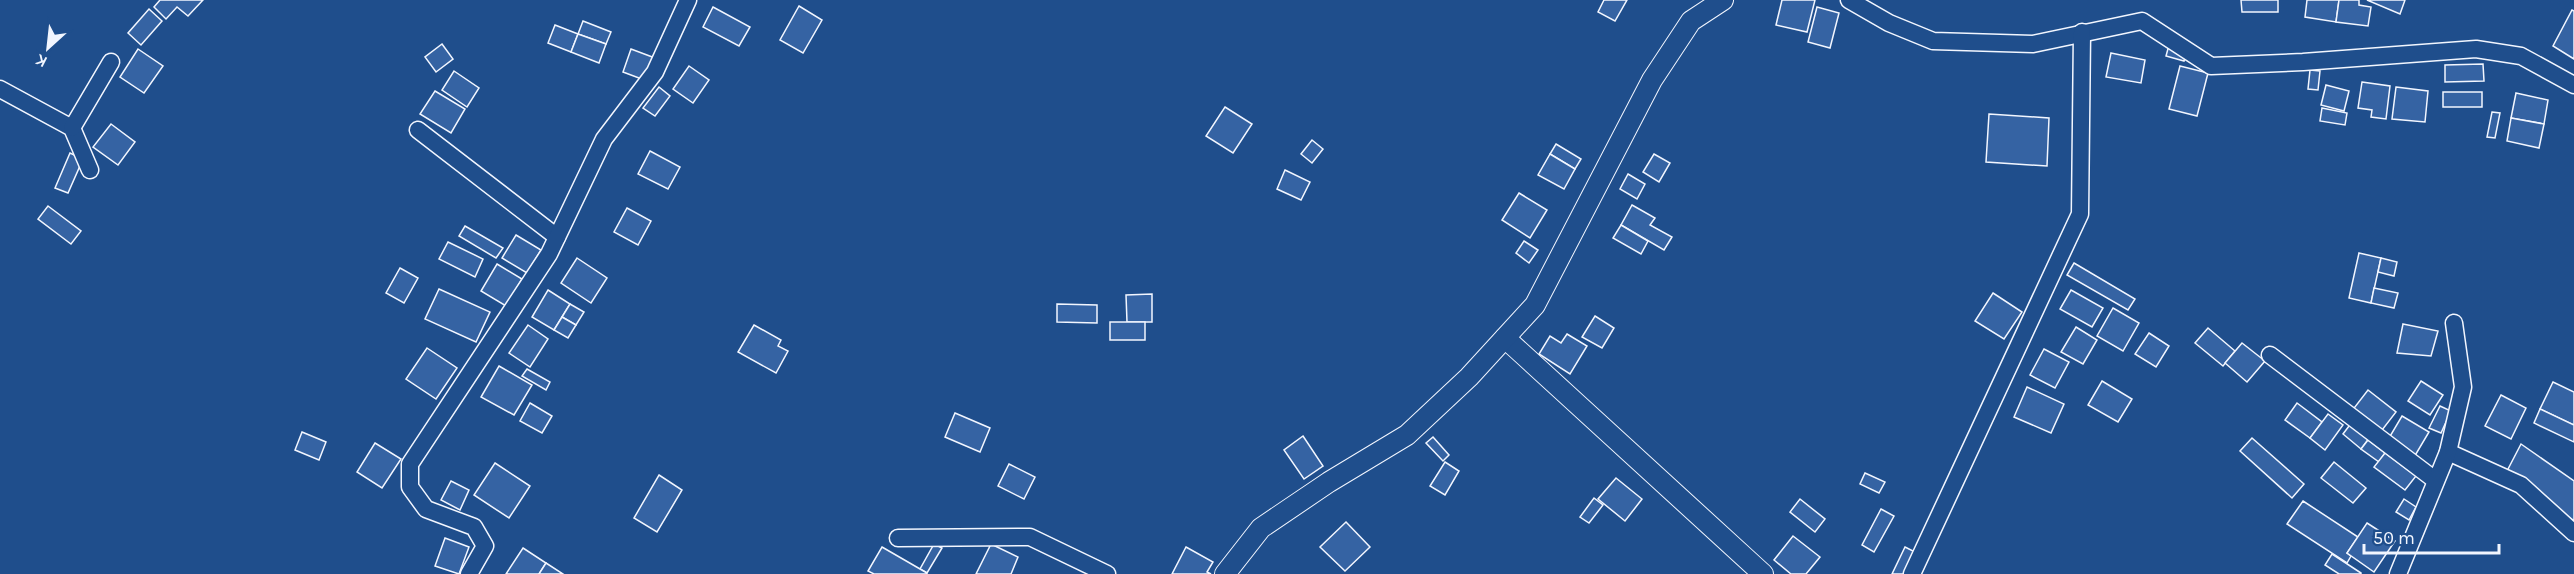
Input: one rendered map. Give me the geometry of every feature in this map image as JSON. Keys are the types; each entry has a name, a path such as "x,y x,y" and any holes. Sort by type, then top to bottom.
{"street":[{"path":"469,574 485,546 474,527 426,509 410,487 410,464 549,254 604,139 656,72 688,0"},
{"path":"1226,574 1261,528 1329,482 1407,435 1469,377 1535,305 1653,80 1691,21 1723,0"},
{"path":"1849,0 1889,23 1933,41 2033,44 2142,21 2211,66 2303,62 2476,49 2521,56 2574,85"},
{"path":"1912,574 2080,214 2082,32"},
{"path":"72,128 111,62"},
{"path":"0,88 72,128 90,170"},
{"path":"418,130 556,237"},
{"path":"2398,574 2448,452 2463,387 2454,323"},
{"path":"1505,338 1763,574"},
{"path":"2270,355 2435,480"},
{"path":"2448,452 2521,485 2574,533"},
{"path":"898,538 1030,537 1107,574"}],"building":[{"path":"160,0 203,0 188,16 177,7 166,19 154,7"},
{"path":"1604,0 1627,0 1615,21 1598,12"},
{"path":"1782,0 1815,0 1807,32 1776,25"},
{"path":"2241,0 2278,0 2278,12 2242,12"},
{"path":"2307,0 2339,0 2336,22 2305,17"},
{"path":"2339,0 2359,0 2359,5 2371,7 2368,26 2336,22"},
{"path":"2367,0 2405,0 2400,14"},
{"path":"799,6 822,20 803,53 780,40"},
{"path":"713,7 750,27 739,46 703,27"},
{"path":"1817,7 1839,13 1830,48 1808,42"},
{"path":"149,9 162,21 141,45 128,33"},
{"path":"2572,10 2574,11 2574,59 2553,46"},
{"path":"583,21 611,32 606,44 578,34"},
{"path":"555,25 578,34 571,52 548,43"},
{"path":"578,34 606,44 599,63 571,52"},
{"path":"442,44 453,59 436,72 425,57"},
{"path":"2169,45 2187,51 2184,61 2166,56"},
{"path":"138,49 163,66 144,93 120,77"},
{"path":"631,49 655,58 647,81 623,72"},
{"path":"2111,53 2145,60 2141,83 2106,77"},
{"path":"2483,64 2484,81 2445,82 2445,65"},
{"path":"689,66 709,80 693,103 673,89"},
{"path":"2180,66 2208,73 2197,116 2169,109"},
{"path":"2310,70 2320,71 2318,90 2308,89"},
{"path":"454,71 479,88 467,107 442,90"},
{"path":"2362,82 2390,86 2386,119 2371,117 2372,110 2358,108"},
{"path":"2326,85 2349,91 2344,111 2321,105"},
{"path":"659,87 670,96 655,116 643,108"},
{"path":"2396,87 2428,91 2425,122 2392,119"},
{"path":"435,91 465,109 451,133 420,114"},
{"path":"2443,92 2482,92 2482,107 2443,107"},
{"path":"2516,93 2548,100 2544,124 2511,118"},
{"path":"1225,107 1252,124 1233,153 1206,136"},
{"path":"2322,108 2347,113 2345,125 2320,121"},
{"path":"2492,112 2500,113 2495,138 2487,137"},
{"path":"1989,114 2049,118 2047,166 1986,162"},
{"path":"2511,118 2544,124 2539,148 2507,141"},
{"path":"111,124 135,142 118,165 93,147"},
{"path":"1312,140 1323,149 1312,163 1301,154"},
{"path":"1556,144 1581,159 1575,169 1550,154"},
{"path":"650,151 680,167 668,189 638,174"},
{"path":"70,153 83,159 68,193 55,188"},
{"path":"1550,154 1575,169 1564,189 1538,175"},
{"path":"1654,154 1670,163 1659,182 1643,172"},
{"path":"1285,170 1310,182 1301,200 1277,189"},
{"path":"1628,174 1645,184 1637,199 1620,189"},
{"path":"1519,193 1547,210 1530,238 1502,220"},
{"path":"1632,205 1655,218 1650,225 1672,237 1664,250 1621,225"},
{"path":"48,206 81,231 71,244 38,219"},
{"path":"627,208 651,221 638,245 614,232"},
{"path":"1621,225 1648,241 1641,254 1613,238"},
{"path":"465,226 503,248 496,258 459,236"},
{"path":"516,235 541,250 527,273 502,258"},
{"path":"1524,241 1538,250 1529,263 1516,253"},
{"path":"448,242 483,259 475,277 439,259"},
{"path":"2359,253 2381,258 2371,303 2349,298"},
{"path":"577,258 607,278 591,303 561,283"},
{"path":"2381,258 2397,262 2394,276 2378,272"},
{"path":"2074,263 2135,299 2128,310 2067,275"},
{"path":"497,264 522,279 506,306 481,291"},
{"path":"400,268 418,278 404,303 386,293"},
{"path":"2374,288 2398,293 2394,308 2371,303"},
{"path":"439,289 490,312 476,342 425,319"},
{"path":"548,290 570,304 554,330 532,317"},
{"path":"2071,290 2103,308 2092,327 2060,309"},
{"path":"1993,293 2022,312 2004,339 1975,321"},
{"path":"1152,294 1152,322 1127,322 1126,295"},
{"path":"570,304 584,312 576,325 562,317"},
{"path":"1057,304 1097,305 1097,323 1057,322"},
{"path":"2113,308 2139,323 2123,351 2097,336"},
{"path":"1595,316 1614,328 1602,348 1582,337"},
{"path":"562,317 576,325 568,338 554,330"},
{"path":"1110,322 1145,322 1145,340 1110,340"},
{"path":"2403,324 2438,331 2431,356 2397,353"},
{"path":"528,325 548,339 530,367 509,353"},
{"path":"754,325 781,340 778,346 788,351 776,373 738,352"},
{"path":"2076,327 2097,340 2083,364 2061,352"},
{"path":"2208,328 2235,351 2223,366 2195,343"},
{"path":"2149,333 2169,346 2156,367 2135,354"},
{"path":"1567,334 1587,346 1570,374 1539,354 1550,336 1561,343"},
{"path":"2242,343 2265,361 2247,382 2225,363"},
{"path":"427,348 457,368 436,399 406,379"},
{"path":"2044,349 2069,362 2055,388 2030,375"},
{"path":"499,366 532,385 514,415 481,397"},
{"path":"527,369 550,382 546,390 522,376"},
{"path":"2102,381 2132,399 2118,422 2088,405"},
{"path":"2421,381 2443,395 2430,415 2408,401"},
{"path":"2553,382 2574,392 2574,425 2540,409"},
{"path":"2027,387 2064,404 2051,433 2014,417"},
{"path":"2368,390 2396,412 2379,434 2351,412"},
{"path":"2501,395 2526,408 2511,439 2485,426"},
{"path":"530,403 552,416 542,433 520,421"},
{"path":"2297,403 2322,422 2310,438 2285,420"},
{"path":"2440,406 2451,411 2441,433 2429,428"},
{"path":"2540,409 2574,425 2574,442 2534,423"},
{"path":"955,413 990,428 980,452 945,437"},
{"path":"2328,414 2343,425 2325,450 2310,438"},
{"path":"2402,416 2429,432 2413,459 2386,443"},
{"path":"2352,422 2370,437 2361,449 2343,434"},
{"path":"302,432 326,442 319,460 295,450"},
{"path":"1303,436 1323,466 1304,479 1284,450"},
{"path":"1433,437 1449,455 1443,461 1426,443"},
{"path":"2252,438 2304,484 2292,498 2240,451"},
{"path":"2368,440 2385,453 2379,462 2361,449"},
{"path":"375,443 401,459 382,488 357,472"},
{"path":"2521,444 2574,481 2574,521 2507,471"},
{"path":"2385,453 2416,476 2405,490 2374,467"},
{"path":"1445,462 1459,471 1445,495 1430,486"},
{"path":"2334,462 2366,488 2353,503 2321,478"},
{"path":"495,463 530,486 509,518 474,495"},
{"path":"1009,464 1035,477 1024,499 998,486"},
{"path":"1865,473 1885,482 1879,493 1860,484"},
{"path":"659,475 682,490 657,532 634,518"},
{"path":"1616,478 1642,499 1625,521 1598,499"},
{"path":"451,481 469,490 460,510 441,500"},
{"path":"1594,498 1603,505 1589,523 1580,517"},
{"path":"1800,499 1825,519 1815,532 1790,512"},
{"path":"2404,499 2416,507 2409,520 2396,512"},
{"path":"2303,501 2358,537 2347,553 2351,556 2347,563 2287,524"},
{"path":"1881,509 1894,516 1874,552 1862,545"},
{"path":"1346,522 1370,547 1345,571 1320,547"},
{"path":"2367,523 2395,541 2374,572 2347,553"},
{"path":"1793,536 1820,557 1806,574 1791,574 1774,560"},
{"path":"445,538 469,547 459,574 435,566"},
{"path":"934,544 942,548 927,573 920,569"},
{"path":"991,544 1018,557 1011,574 976,574"},
{"path":"882,547 927,573 874,574 868,571"},
{"path":"1186,547 1213,562 1207,572 1211,574 1172,574"},
{"path":"1905,547 1919,554 1909,574 1892,574"},
{"path":"523,548 546,563 539,574 506,574"},
{"path":"2332,554 2361,574 2339,574 2325,565"},
{"path":"546,563 563,574 539,574"}]}
